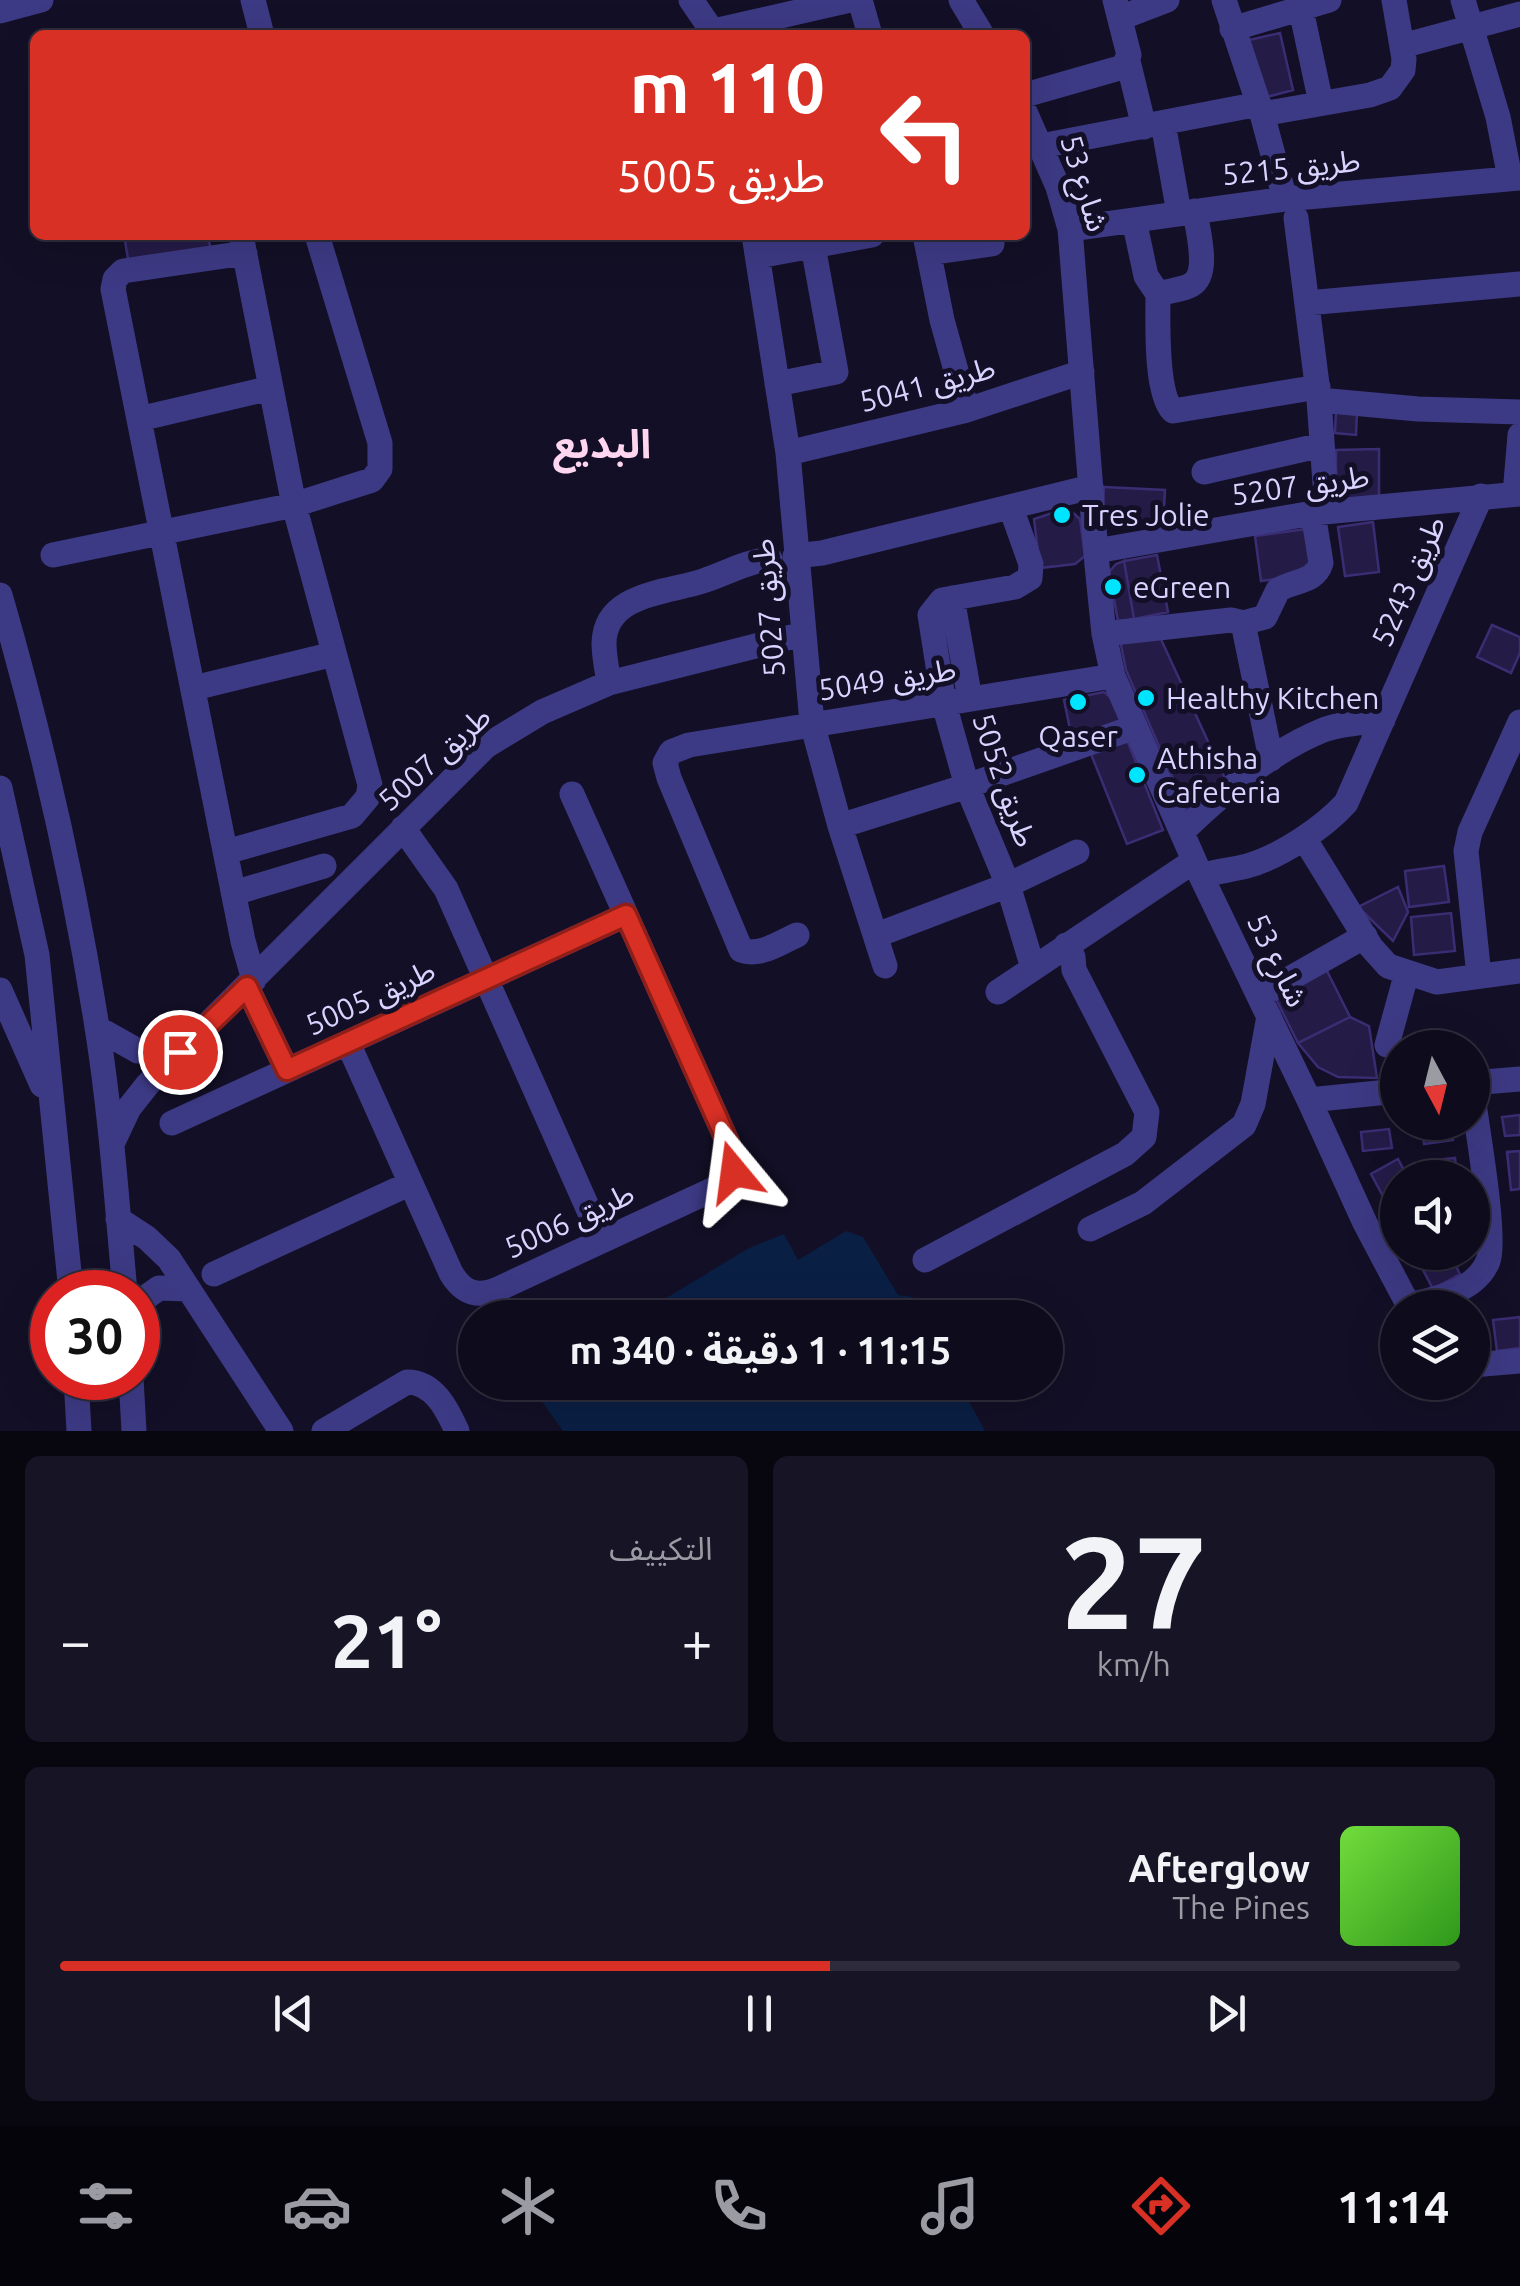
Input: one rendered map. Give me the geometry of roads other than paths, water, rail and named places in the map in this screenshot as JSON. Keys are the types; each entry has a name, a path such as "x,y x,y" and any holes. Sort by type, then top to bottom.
{"street":[{"path":"0,12 42,0"},
{"path":"254,0 261,30"},
{"path":"691,0 713,30"},
{"path":"727,30 850,0"},
{"path":"860,0 869,30"},
{"path":"962,0 979,30"},
{"path":"1030,93 1116,69 1128,61 1130,55 1118,9 1167,0"},
{"path":"1104,634 1231,620 1243,623 1266,617 1278,590 1314,576 1321,563 1322,445 1308,303 1290,209 1224,0"},
{"path":"1232,29 1300,4 1329,0"},
{"path":"1034,140 1380,93 1390,88 1403,70 1394,0"},
{"path":"1462,0 1515,178"},
{"path":"1300,4 1321,103"},
{"path":"1402,46 1520,14"},
{"path":"1128,61 1187,212 1201,264 1198,279 1192,284 1158,294"},
{"name":"شارع 53","path":"1034,140 1070,229 1104,634 1114,676 1197,869 1401,1290"},
{"name":"طريق 5215","path":"1070,229 1187,212 1290,209 1515,178"},
{"path":"1134,220 1146,276 1158,294 1163,386 1166,404 1173,411 1319,394 1418,409 1520,412"},
{"path":"53,554 294,505 372,480 383,456 319,240"},
{"path":"756,246 829,241 836,372 778,384"},
{"path":"226,852 352,816 362,809 368,797 368,772 294,505 243,244 124,271 114,279 113,290 250,984 287,1070"},
{"path":"966,410 927,244 992,244"},
{"name":"طريق 5027","path":"756,246 788,453 783,557 803,634 812,723 885,966"},
{"path":"1308,303 1520,284"},
{"name":"طريق 5041","path":"788,453 966,410 1082,372"},
{"path":"140,419 271,388"},
{"name":"طريق 5207","path":"1096,551 1320,512 1518,494 1520,435"},
{"path":"1204,472 1322,445"},
{"path":"608,683 604,642 607,625 625,604 703,581 748,562 822,553 1091,487"},
{"name":"طريق 5243","path":"1197,869 1247,866 1326,824 1346,803 1481,496"},
{"path":"970,699 942,604 1015,587 1030,578 1031,564 1011,508"},
{"path":"0,595 52,784 97,1028 123,1270"},
{"name":"طريق 5052","path":"942,604 944,704 967,786 1008,885 1033,968"},
{"path":"1243,623 1270,759"},
{"name":"طريق 5007","path":"112,1144 138,1096 486,746 542,712 608,683 803,634"},
{"path":"194,688 334,654"},
{"name":"طريق 5049","path":"797,935 761,951 742,950 670,778 665,762 671,752 689,745 812,723 1114,676"},
{"path":"1182,832 1270,759 1321,731 1383,720"},
{"path":"1479,976 1466,852 1470,832 1520,722"},
{"path":"840,826 1135,727"},
{"path":"0,788 37,955 69,1270"},
{"name":"طريق 5006","path":"348,1043 458,1286 470,1293 485,1295 728,1183 734,1172 728,1143 572,794"},
{"name":"طريق 5005","path":"402,828 440,879 602,1240"},
{"path":"1304,838 1388,966 1437,982 1520,972"},
{"path":"877,935 1008,885 1078,852"},
{"path":"234,893 324,866"},
{"name":"طريق 5243","path":"1213,900 1236,884 1247,866"},
{"path":"998,992 1033,968 1065,955 1197,869"},
{"name":"طريق 5005","path":"172,1122 626,915"},
{"path":"1090,1229 1144,1203 1244,1126 1253,1104 1264,1006 1365,936"},
{"path":"926,1260 1125,1154 1144,1137 1147,1112 1065,955"},
{"path":"1391,1030 1407,972"},
{"path":"0,990 36,1067 57,1132"},
{"path":"97,1028 138,1051 180,1052"},
{"path":"1490,1083 1520,1079"},
{"path":"1310,1100 1380,1093"},
{"path":"1456,1290 1476,1277 1488,1261 1491,1237 1479,1140"},
{"path":"214,1274 410,1184"},
{"path":"118,1220 158,1248 280,1431"},
{"path":"160,1288 187,1290"},
{"path":"1490,1363 1520,1360"},
{"path":"324,1431 407,1382 418,1382 429,1387 457,1431"},
{"path":"77,1400 78,1431"},
{"path":"132,1400 134,1431"}],"water":[{"path":"846,1231 863,1237 898,1295 915,1300 663,1300 749,1248 784,1234 798,1260"},
{"path":"541,1400 968,1400 985,1431 563,1431"}],"place":[{"name":"Tres Jolie","path":"1062,515"},
{"name":"eGreen","path":"1113,587"},
{"name":"Healthy Kitchen","path":"1146,698"},
{"name":"Qaser","path":"1078,702"},
{"name":"Athisha Cafeteria","path":"1137,775"}],"district":[{"name":"البديع","path":"602,443"}]}
